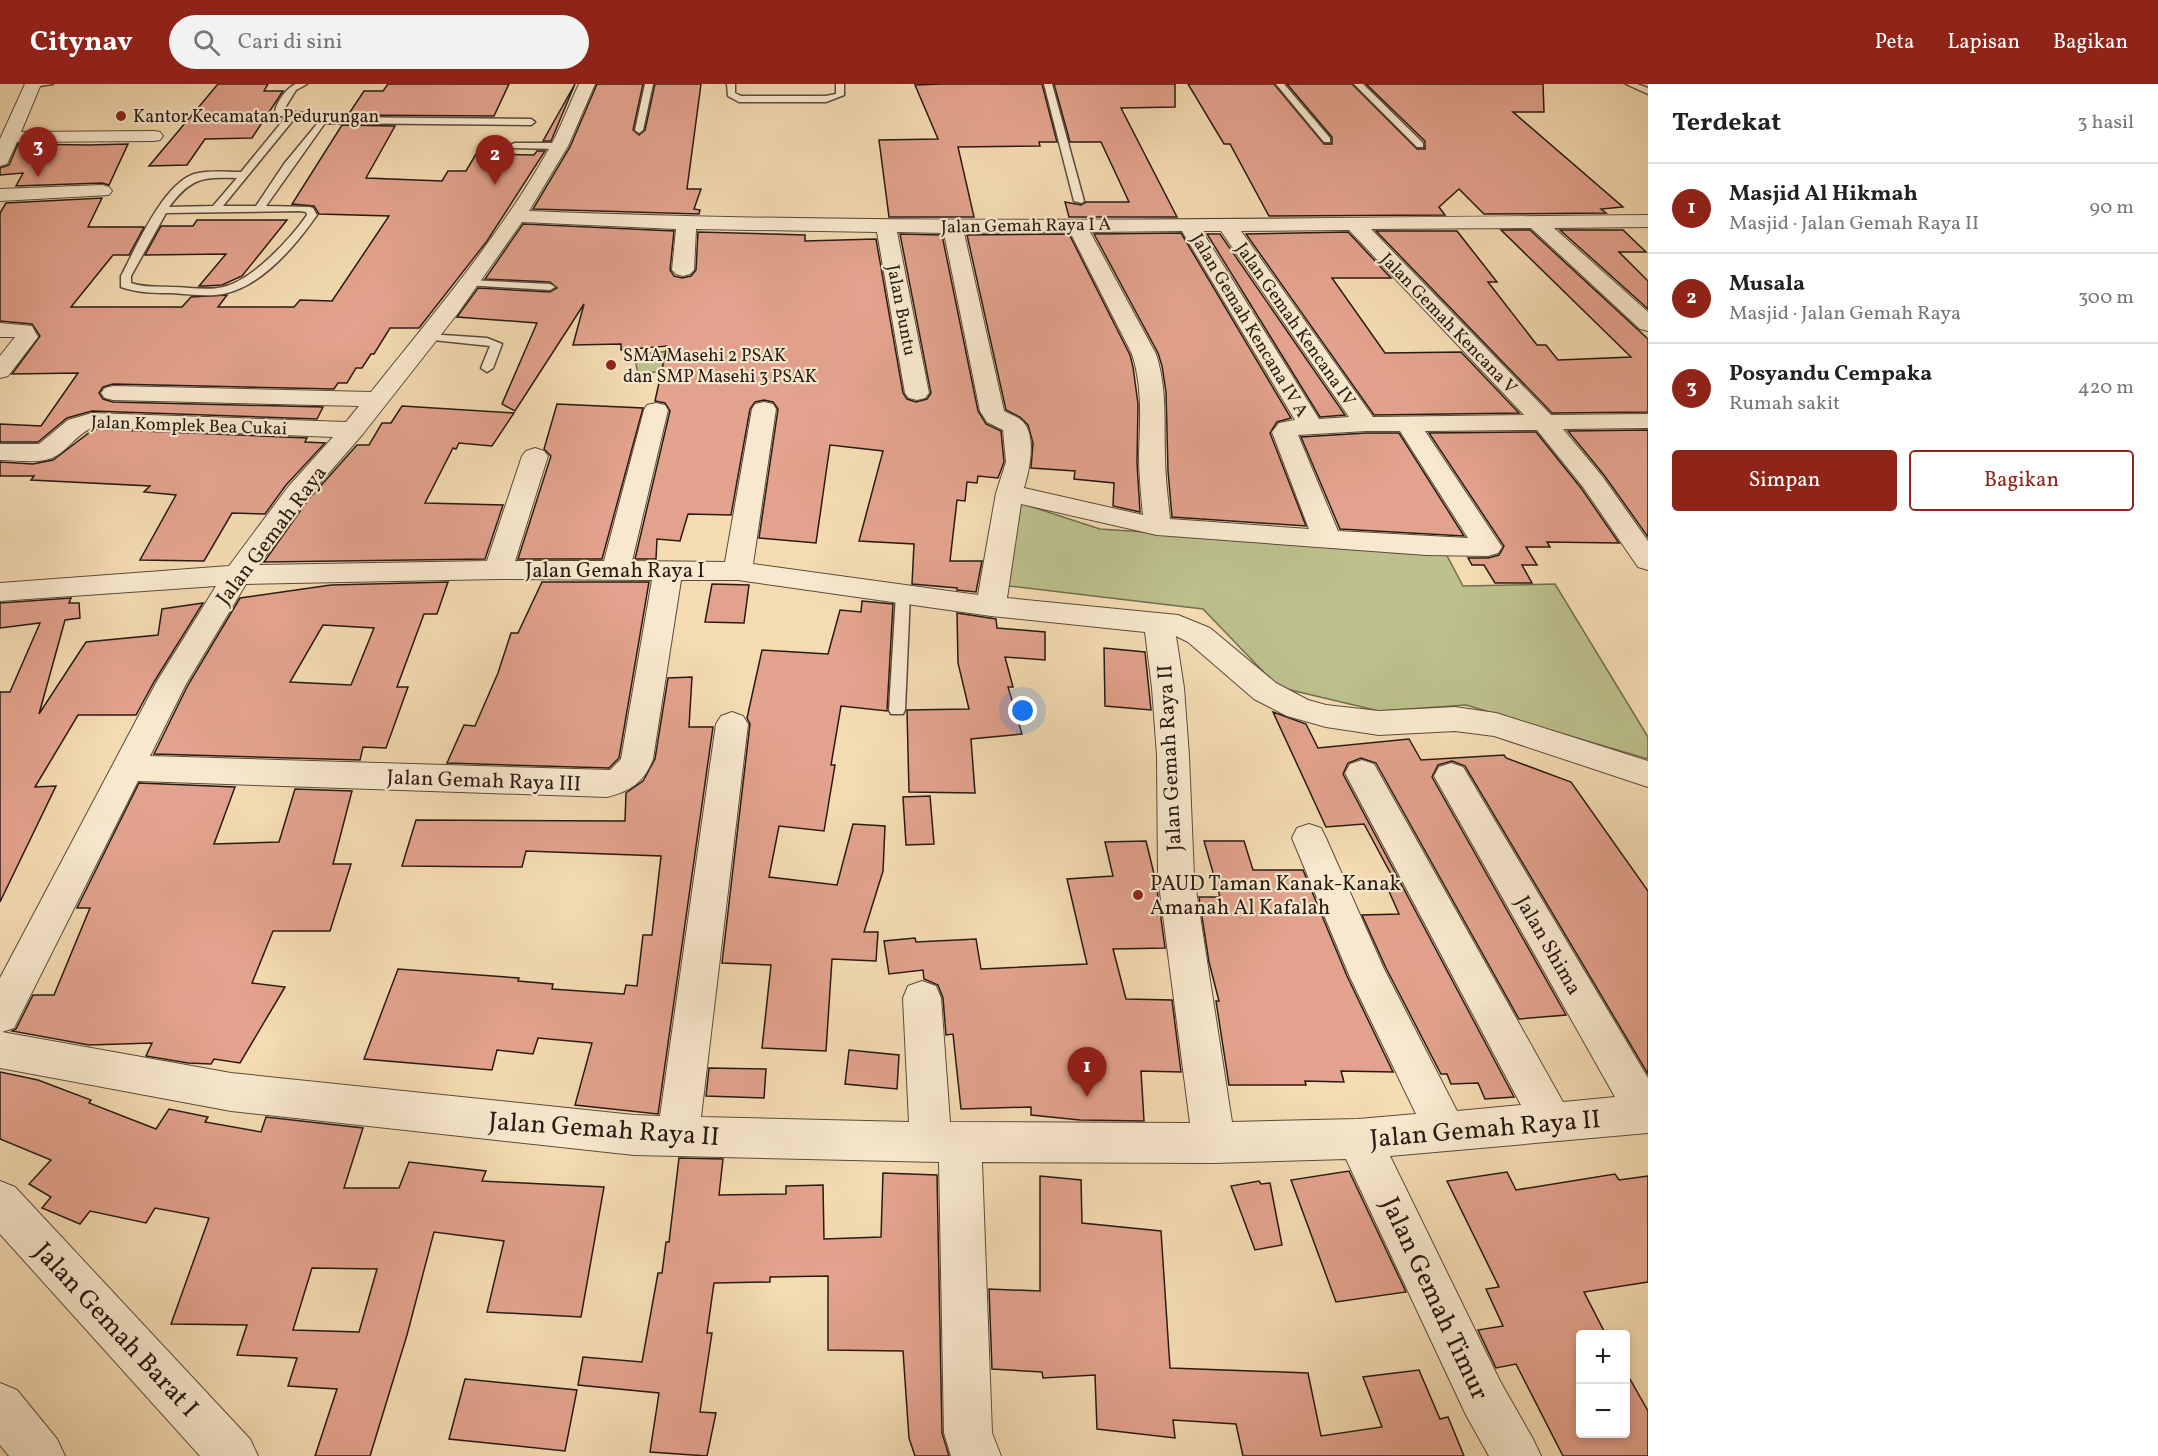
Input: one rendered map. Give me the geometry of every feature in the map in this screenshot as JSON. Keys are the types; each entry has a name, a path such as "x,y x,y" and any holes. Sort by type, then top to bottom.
{"street":[{"path":"0,160 33,84"},
{"name":"Jalan Gemah Raya","path":"0,1016 171,683 237,575 297,493 353,430 469,283 516,216 559,146 587,84"},
{"path":"10,137 154,136"},
{"path":"0,195 102,191"},
{"name":"Jalan Gemah Raya I A","path":"516,216 686,223 953,227 1648,221"},
{"path":"1626,221 1648,241"},
{"path":"682,270 686,223"},
{"name":"Jalan Gemah Kencana V","path":"1354,223 1544,422 1593,483 1648,561"},
{"path":"1537,223 1648,324"},
{"name":"Jalan Gemah Kencana IV A","path":"1188,224 1311,426"},
{"name":"Jalan Gemah Kencana IV","path":"1226,224 1366,424"},
{"path":"1076,225 1144,354 1150,370 1154,404 1152,453 1157,527"},
{"name":"Jalan Buntu","path":"886,226 917,393"},
{"path":"953,227 992,411 996,417 1015,428 1019,462 1010,493 991,606"},
{"path":"0,330 24,331 27,338 0,371"},
{"path":"113,393 378,399"},
{"path":"738,571 764,409"},
{"path":"616,570 656,410"},
{"name":"Jalan Komplek Bea Cukai","path":"0,452 45,452 76,425 92,420 353,430"},
{"name":"Jalan Gemah Kencana V","path":"1327,539 1286,436 1285,430 1288,428 1366,424 1544,422 1643,426"},
{"path":"1010,493 1157,527 1426,546 1488,547 1489,544 1408,424"},
{"path":"498,570 536,456"},
{"name":"Jalan Gemah Raya I","path":"237,575 498,570 738,571 991,606 1159,622 1188,628 1256,684 1298,708 1326,716 1379,723 1455,719 1475,721 1496,725 1648,774"},
{"name":"Jalan Gemah Raya III","path":"127,768 616,782 630,773 637,759 669,570"},
{"path":"0,592 237,575"},
{"name":"Jalan Gemah Raya II","path":"1159,622 1168,688 1173,756 1176,877 1214,1143"},
{"path":"678,1136 732,724"},
{"path":"1362,773 1552,1122"},
{"name":"Jalan Shima","path":"1451,776 1648,1114"},
{"path":"1309,838 1368,975 1446,1132"},
{"path":"922,998 945,1142 968,1433 976,1456"},
{"name":"Jalan Gemah Raya II","path":"0,1050 242,1094 634,1135 945,1142 1214,1143 1358,1140 1648,1114"},
{"name":"Jalan Gemah Timur","path":"1358,1140 1379,1178 1483,1398 1516,1456"},
{"name":"Jalan Gemah Barat I","path":"0,1202 233,1456"},
{"path":"2,1413 40,1456"}],"lane":[{"path":"33,84 49,84"},
{"path":"303,84 293,88 278,113 311,116 321,120 531,122"},
{"path":"639,130 649,84"},
{"path":"731,84 731,94 739,99 826,99 840,95 840,84"},
{"path":"1048,84 1078,201"},
{"path":"1280,84 1327,140"},
{"path":"1358,84 1420,145"},
{"path":"1630,84 1648,91"},
{"path":"216,210 292,116"},
{"path":"259,208 287,166 321,124 321,120"},
{"path":"515,146 559,146"},
{"path":"162,210 299,208 310,210 312,215 275,257 241,284 216,291 125,285 126,276 162,210 194,178 242,176"},
{"path":"469,283 550,287"},
{"path":"428,337 487,341 496,344 487,368"},
{"path":"897,710 903,594"}],"green space":[{"path":"722,345 727,364 638,374 634,355"},
{"path":"1014,501 1100,529 1445,552 1463,586 1555,584 1648,737 1648,759 1466,705 1379,711 1278,687 1203,609 1009,586"}],"building":[{"path":"218,84 268,84 264,91 283,91 252,138 205,139 187,165 149,166"},
{"path":"388,84 509,84 494,116 348,115 364,91 383,91"},
{"path":"575,84 551,141 543,141"},
{"path":"597,84 643,84 633,130 639,135 645,130 655,84 701,84 687,189 701,189 694,209 700,210 699,214 533,209 570,147"},
{"path":"1042,84 1057,142 1039,142 1040,146 958,147 974,217 889,217 879,140 938,139 915,85"},
{"path":"1054,84 1175,84 1175,107 1121,108 1177,217 1069,217 1065,202 1081,205 1086,202 1129,202 1101,142 1070,142"},
{"path":"1188,84 1274,84 1324,144 1332,144 1332,137 1287,84 1352,84 1417,149 1425,149 1425,141 1366,84 1543,84 1544,112 1513,112 1623,207 1601,209 1606,213 1484,214 1459,189 1439,207 1445,215 1269,216 1230,144 1224,144"},
{"path":"342,125 395,126 366,178 442,181 448,171 466,171 476,154 534,155 537,151 545,151 487,241 419,328 390,328 374,354 371,354 362,368 356,368 347,383 338,383 334,389 113,384 103,387 99,393 103,399 113,402 323,407 317,419 92,411 67,418 38,442 0,442 0,424 41,426 78,373 12,374 40,336 32,324 0,321 0,213 6,203 102,198 88,227 144,227 129,255 113,255 71,307 182,307 191,297 227,295 218,307 294,307 300,300 332,301 389,216 319,214 314,206 292,204"},
{"path":"18,144 128,144 109,185 102,183 16,186 23,173 0,175 0,168 9,165"},
{"path":"197,220 287,220 242,276 222,285 199,286 226,254 145,255 161,226 193,226"},
{"path":"523,224 674,231 670,270 674,276 682,278 691,276 696,270 698,232 805,235 805,241 876,239 903,393 907,399 916,402 927,399 931,393 900,234 942,235 978,411 986,424 1001,431 1004,462 998,478 978,476 977,483 967,482 965,501 957,500 950,561 982,561 976,592 912,584 914,544 859,541 883,451 830,445 816,543 759,538 778,409 773,402 764,400 755,402 750,409 731,515 688,514 680,541 657,539 656,559 635,559 670,411 665,403 655,401 667,346 621,350 621,344 573,345 584,304 515,411 502,404 537,323 457,317 478,288 550,292 557,288 550,282 485,279"},
{"path":"1501,230 1530,230 1648,339 1648,412 1552,413 1376,231 1457,231 1497,282 1488,282 1537,345 1546,345 1558,360 1631,357"},
{"path":"1560,230 1623,230 1646,252 1619,252 1648,281 1648,309"},
{"path":"1348,232 1391,278 1332,278 1385,353 1461,352 1519,413 1374,415 1246,234"},
{"path":"1181,233 1291,418 1277,422 1270,433 1306,526 1172,517 1166,392 1162,366 1158,353 1094,234"},
{"path":"1069,234 1130,355 1138,404 1137,463 1140,512 1113,506 1114,483 1074,479 1075,471 1031,468 1033,443 1028,425 1020,417 1006,410 967,235"},
{"path":"1207,234 1220,234 1345,415 1320,417"},
{"path":"557,404 643,408 602,559 518,559 551,456 544,449"},
{"path":"402,406 514,413 492,446 459,443 456,449 453,448 425,503 503,505 485,559 264,562 308,500 357,445 369,445 382,423 391,423"},
{"path":"94,429 307,438 305,442 325,443 286,485 265,514 232,513 204,561 140,560 176,495 144,492 150,486 31,480 34,476 0,476 0,462 33,464 53,460"},
{"path":"1648,430 1648,537 1604,475 1568,431"},
{"path":"1536,432 1581,488 1619,543 1547,542 1550,547 1526,547 1537,565 1522,565 1532,583 1495,583 1484,565 1472,565 1468,558 1488,558 1499,555 1504,546 1429,433"},
{"path":"1399,433 1464,536 1340,529 1301,437"},
{"path":"448,582 437,614 424,614 397,687 408,687 386,748 363,747 360,760 154,754 188,685 240,598 331,585","holes":["323,625 374,628 351,685 290,682"]},
{"path":"542,582 649,582 619,758 609,768 447,763 464,725 475,726 498,673 511,633 518,633"},
{"path":"712,584 749,585 744,623 705,622"},
{"path":"71,598 69,603 79,603 80,618 65,620 39,714 86,642 158,635 162,609 203,603 136,715 78,715 35,787 56,786 0,902 0,692 10,692 40,623 0,628 0,603"},
{"path":"862,601 893,604 887,711 841,706 831,765 835,765 824,831 779,826 769,877 837,885 853,824 885,826 883,871 864,932 878,932 876,961 832,959 826,1051 762,1048 771,965 722,963 750,724 747,718 762,650 828,654 840,610 861,612"},
{"path":"957,613 996,619 997,628 1045,632 1045,660 1005,657 1013,687 1008,687 1022,734 971,739 975,793 909,792 907,710 969,709 958,663"},
{"path":"1104,648 1145,652 1151,710 1105,706"},
{"path":"692,677 689,727 713,727 658,1114 575,1105 592,1043 538,1038 533,1054 497,1050 492,1070 364,1059 398,969 519,978 518,981 553,984 552,989 624,994 626,985 637,986 643,935 652,935 661,856 526,851 522,867 402,866 416,820 625,821 626,793 643,781 655,759 668,678"},
{"path":"1273,712 1306,724 1318,748 1409,739 1421,760 1504,755 1506,758 1571,782 1648,891 1648,1074 1465,766 1452,761 1438,765 1432,777 1566,1015 1519,1019 1376,763 1361,758 1348,763 1343,774 1514,1097 1485,1099 1478,1083 1451,1084 1447,1074 1441,1074 1386,968 1362,915 1399,914 1388,889 1399,889 1364,824 1326,827"},
{"path":"139,783 235,787 214,844 279,842 295,789 352,791 333,864 351,864 330,931 273,931 252,983 285,987 240,1063 214,1059 211,1064 188,1063 146,1056 152,1043 89,1045 12,1031 16,1029 33,995 54,995 90,908 77,908"},
{"path":"930,796 934,844 906,845 903,797"},
{"path":"1146,841 1156,882 1165,948 1113,949 1126,999 1172,1000 1181,1072 1141,1071 1144,1121 1080,1120 1031,1115 1031,1107 961,1109 953,1034 946,1035 943,998 938,985 924,979 923,970 889,974 884,941 915,938 916,942 976,939 981,969 1087,964 1067,879 1113,876 1105,842"},
{"path":"1204,841 1244,841 1253,870 1303,870 1347,976 1393,1072 1341,1071 1344,1082 1305,1081 1306,1085 1229,1085 1216,1001 1219,1001 1209,962 1199,897 1220,897"},
{"path":"849,1050 899,1055 897,1089 845,1084"},
{"path":"709,1068 766,1069 764,1098 706,1096"},
{"path":"0,1072 38,1080 91,1100 89,1103 156,1129 169,1109 208,1117 205,1122 261,1132 266,1117 363,1128 344,1188 399,1188 409,1162 486,1171 482,1181 604,1187 581,1317 487,1312 504,1241 434,1232 407,1335 370,1456 315,1456 337,1389 288,1386 297,1358 237,1355 247,1325 171,1324 209,1218 155,1208 146,1223 90,1211 80,1224 42,1208 51,1197 29,1184 51,1160 0,1139","holes":["312,1268 377,1269 359,1332 293,1330"]},
{"path":"679,1158 723,1159 719,1195 786,1194 786,1186 823,1185 824,1239 881,1237 883,1173 937,1175 942,1433 949,1456 915,1456 909,1438 903,1351 828,1350 828,1276 770,1277 770,1282 714,1283 707,1333 712,1333 700,1412 716,1413 707,1456 650,1452 659,1393 578,1385 583,1357 642,1362 658,1273 662,1273 666,1242 669,1242"},
{"path":"1349,1171 1406,1292 1336,1302 1291,1180"},
{"path":"1507,1172 1516,1190 1615,1174 1619,1180 1648,1176 1648,1282 1584,1292 1603,1330 1576,1330 1576,1438 1630,1438 1630,1379 1648,1411 1648,1456 1563,1456 1516,1364 1496,1368 1478,1330 1503,1326 1486,1289 1499,1287 1447,1181"},
{"path":"1040,1176 1081,1180 1082,1223 1161,1231 1170,1368 1308,1373 1321,1436 1382,1427 1363,1377 1419,1370 1440,1419 1448,1417 1464,1456 1243,1456 1236,1424 1173,1420 1175,1438 1097,1429 1095,1375 1043,1378 1042,1372 992,1369 989,1289 1040,1291"},
{"path":"1259,1181 1261,1184 1270,1183 1282,1245 1255,1250 1231,1186"},
{"path":"465,1379 577,1390 565,1451 449,1439"}],"place":[{"name":"Kantor Kecamatan Pedurungan","path":"121,116"},
{"name":"Posyandu Cempaka","path":"38,177"},
{"name":"Musala","path":"495,185"},
{"name":"SMA Masehi 2 PSAK dan SMP Masehi 3 PSAK","path":"611,365"},
{"name":"PAUD Taman Kanak-Kanak Amanah Al Kafalah","path":"1138,895"},
{"name":"Masjid Al Hikmah","path":"1087,1097"}]}
